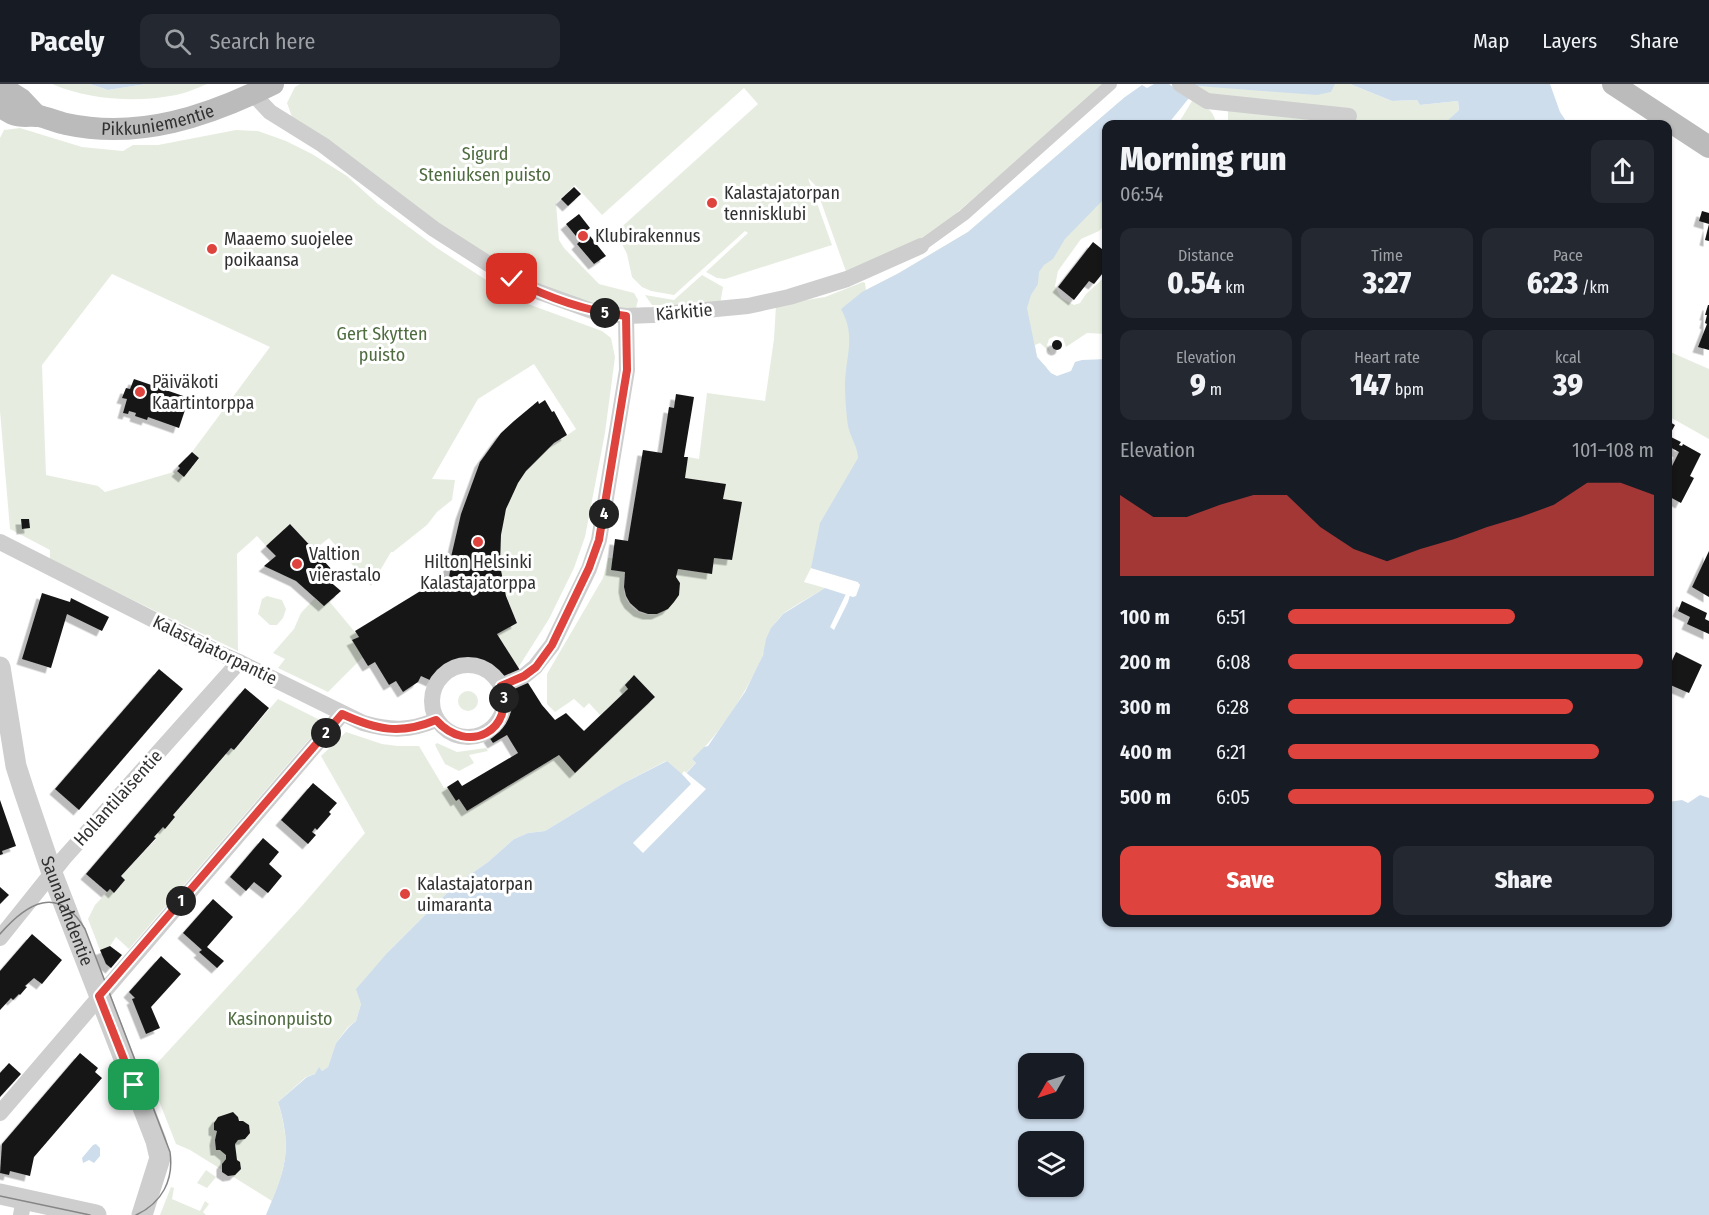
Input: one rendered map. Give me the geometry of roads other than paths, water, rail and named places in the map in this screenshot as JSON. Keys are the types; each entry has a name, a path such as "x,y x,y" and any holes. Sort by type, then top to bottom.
{"main road":[{"name":"Pikkuniementie","path":"0,107 17,116 37,116 67,124 107,128 171,124 221,109 273,84"},
{"path":"1614,84 1668,120"},
{"name":"Pikkuniementie","path":"0,86 21,99 37,116"},
{"path":"1672,122 1709,147"}],"street":[{"name":"Kärkitie","path":"253,94 270,112 323,145 434,229 512,279 531,289 595,312 626,316 736,308 789,297 847,279 921,246 964,215 1111,84"},
{"path":"1184,87 1207,101 1349,116"},
{"path":"501,686 524,676 536,667 552,645 589,568 599,540 627,370 626,316"},
{"name":"Kalastajatorpantie","path":"0,542 342,714 380,728 395,729 418,728 436,720"},
{"name":"Hollantilaisentie","path":"0,938 52,873 239,662"},
{"path":"462,665 480,667 495,677 501,686 504,702 503,713 499,722 483,735 463,738 453,735 436,720 431,700 433,691 443,674 453,668 462,665"},
{"name":"Saunalahdentie","path":"0,668 16,766 52,873 156,1142 160,1158 142,1215"},
{"path":"0,1113 342,714"},
{"path":"0,1194 22,1207 96,1215"}],"water":[{"path":"90,84 146,84 108,90"},
{"path":"1154,84 1169,84 1189,98 1171,120 1102,120 1102,201 1065,239 1053,259 1039,272 1038,284 1027,308 1037,357 1051,373 1057,376 1071,371 1075,362 1102,359 1102,927 1672,927 1672,801 1682,800 1688,803 1700,795 1709,798 1709,1215 266,1215 285,1160 285,1134 278,1102 307,1077 315,1074 319,1067 322,1071 328,1067 336,1043 356,1021 361,1004 356,989 388,952 455,885 488,862 514,839 528,833 545,831 622,784 667,761 684,776 696,763 692,759 708,746 745,692 763,655 771,628 783,614 825,588 856,596 860,585 858,582 811,568 820,523 858,458 847,416 845,383 849,337 846,319 841,309 862,292 968,232 1125,97 1142,85 1147,88"},
{"path":"1193,84 1335,84 1331,92 1317,95"},
{"path":"1350,84 1550,84 1565,120 1448,120 1459,110 1458,101 1420,105 1417,100 1392,101"},
{"path":"96,1144 100,1148 100,1156 94,1163 89,1160 83,1163 82,1158"}],"tram line":[{"path":"0,934 21,914 42,903 64,906 75,915 85,929 170,1152 170,1172 164,1190 153,1204 136,1215"},
{"path":"0,1196 90,1215"}],"place":[{"name":"Kalastajatorpan tennisklubi","path":"712,203"},
{"name":"Klubirakennus","path":"583,236"},
{"name":"Maaemo suojelee poikaansa","path":"212,249"},
{"name":"Päiväkoti Kaartintorppa","path":"140,392"},
{"name":"Hilton Helsinki Kalastajatorppa","path":"478,542"},
{"name":"Valtion vierastalo","path":"297,564"},
{"name":"Kalastajatorpan uimaranta","path":"405,894"}],"park label":[{"name":"Sigurd Steniuksen puisto","path":"485,164"},
{"name":"Gert Skytten puisto","path":"382,344"},
{"name":"Kasinonpuisto","path":"280,1019"}]}
